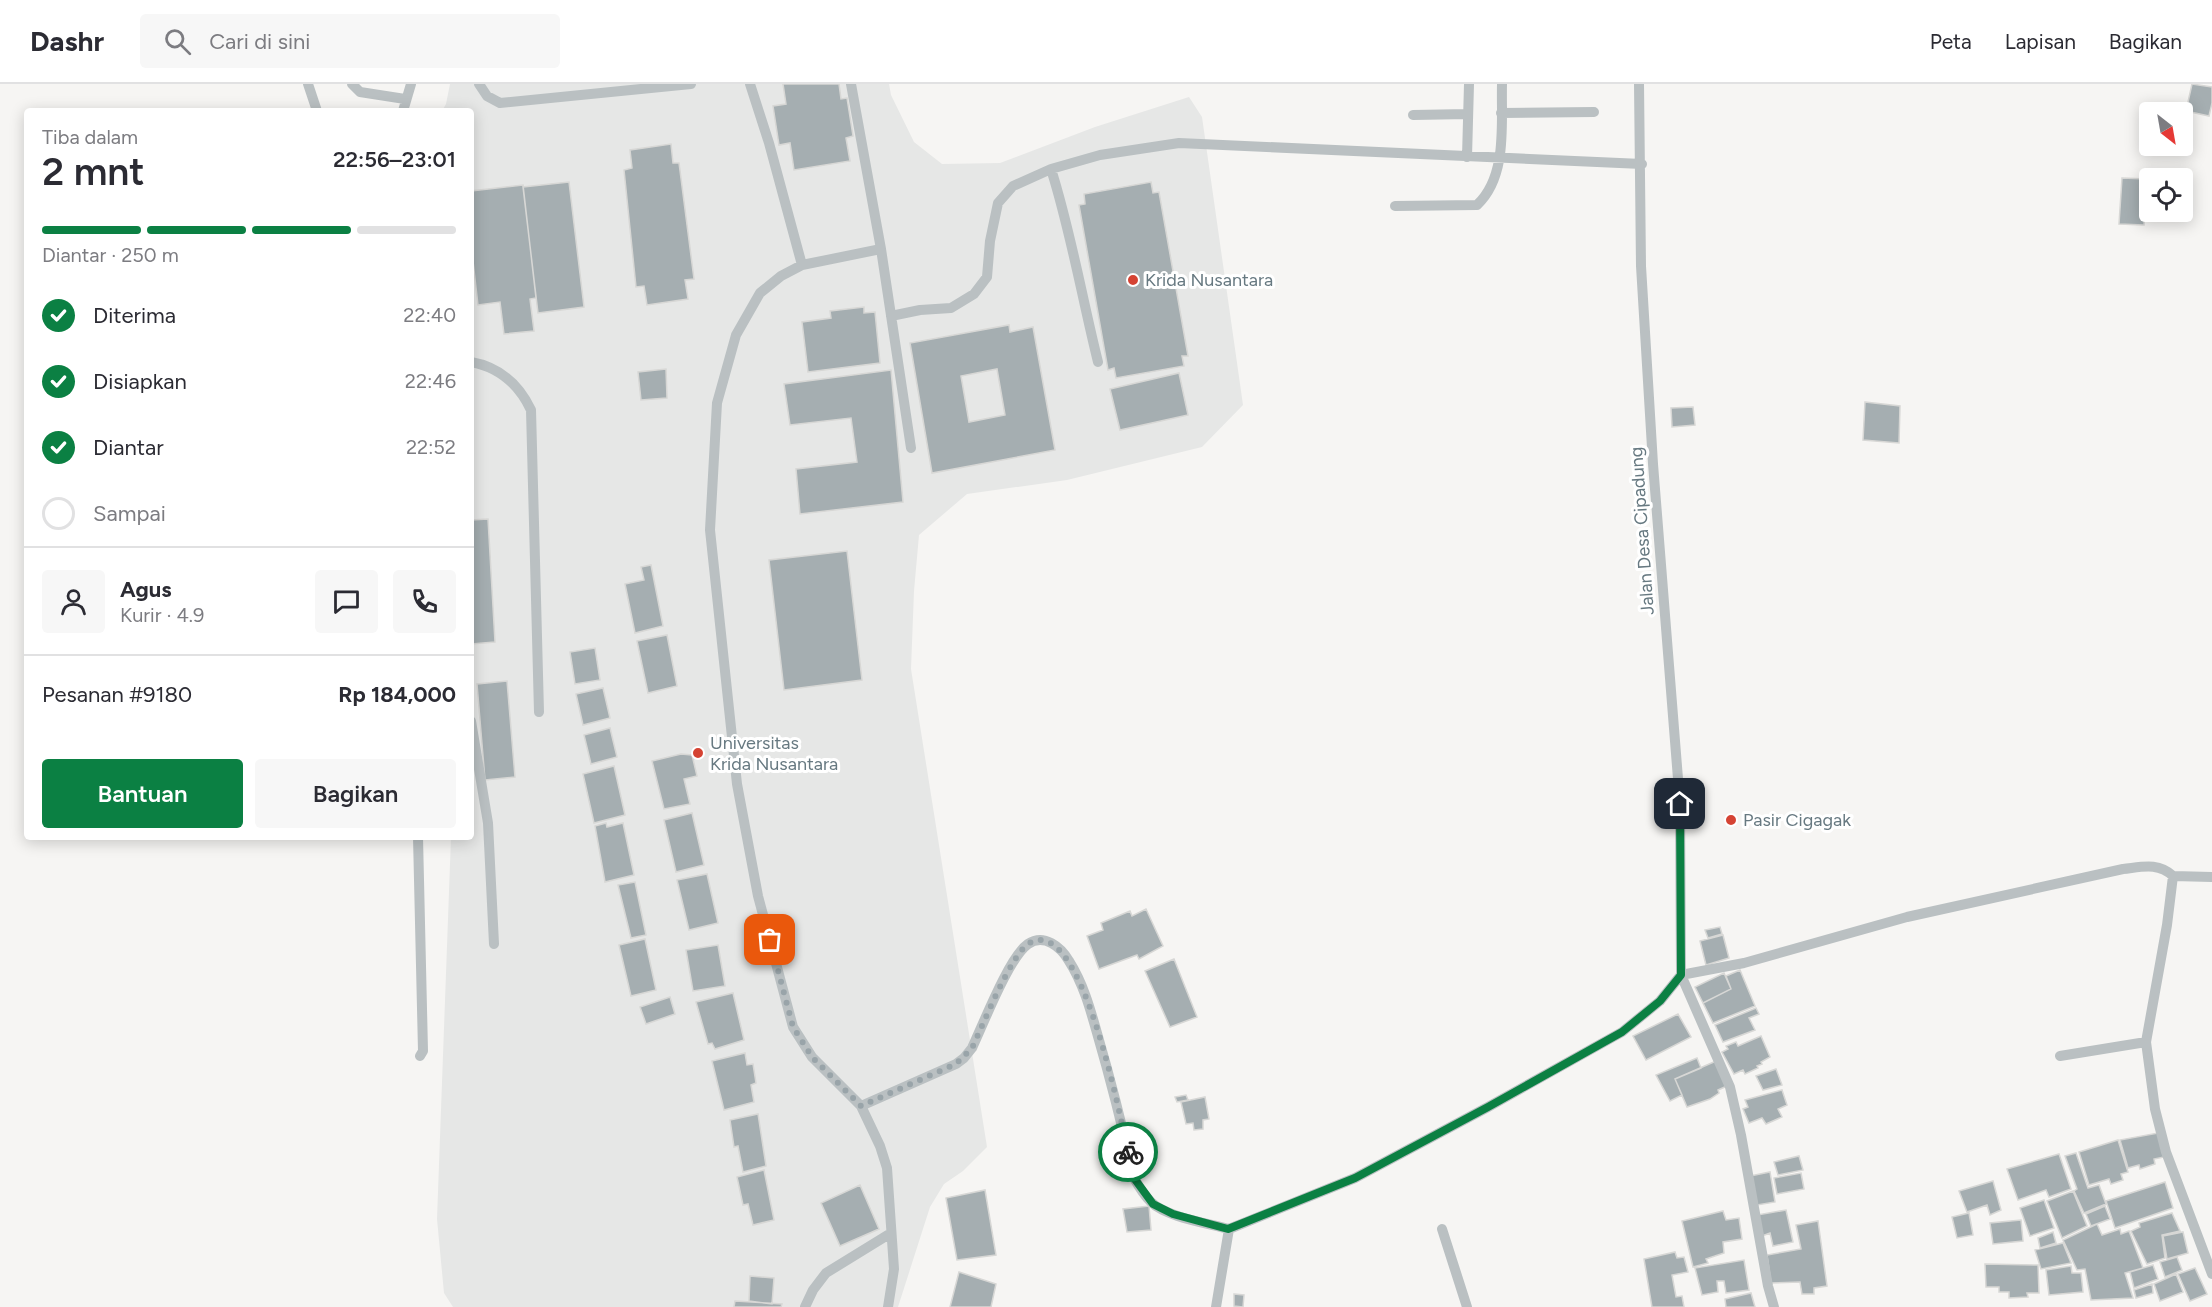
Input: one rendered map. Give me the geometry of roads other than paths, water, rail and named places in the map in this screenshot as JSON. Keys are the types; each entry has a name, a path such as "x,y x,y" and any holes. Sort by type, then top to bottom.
{"street":[{"path":"308,84 316,108"},
{"path":"352,84 360,92 405,99"},
{"path":"404,108 411,84"},
{"path":"479,84 487,96 500,103 691,84"},
{"path":"750,84 769,143 802,265"},
{"path":"850,84 880,249 911,448"},
{"path":"1467,157 1469,84"},
{"path":"1395,206 1477,205 1487,196 1500,158 1502,84"},
{"name":"Jalan Desa Cipadung","path":"1639,84 1642,165 1641,266 1653,464 1680,804 1681,975"},
{"path":"1501,113 1594,112"},
{"path":"1413,115 1468,114"},
{"path":"891,316 920,310 951,308 974,294 987,277 990,241 998,203 1013,186 1050,169 1100,155 1179,143 1642,165"},
{"path":"1050,169 1065,213 1076,273 1098,362"},
{"path":"880,249 802,265 781,276 760,293 736,336 717,403 710,530 737,784 758,896 793,1027 812,1057 861,1106 880,1146 887,1168 894,1269 888,1307"},
{"path":"474,362 484,364 508,378 523,393 531,410 539,712"},
{"path":"474,740 488,823 494,944"},
{"path":"418,840 423,1051 420,1056"},
{"path":"861,1106 956,1064 964,1058 972,1048 1014,959 1028,944 1039,940 1050,942 1058,947 1069,961 1086,994 1110,1076 1134,1178 1141,1191 1153,1204 1173,1214 1228,1229 1355,1178 1622,1032 1660,1001 1681,975 1744,963 1907,917 2123,869 2157,867 2165,868 2173,876 2212,877"},
{"path":"2173,876 2167,925 2146,1042 2155,1109 2166,1152 2212,1274"},
{"path":"1681,975 1730,1087 1774,1307"},
{"path":"2060,1056 2146,1042"},
{"path":"1216,1307 1228,1229"},
{"path":"1442,1229 1467,1307"},
{"path":"805,1307 813,1290 826,1272 891,1233"}],"place":[{"name":"Krida Nusantara","path":"1133,280"},
{"name":"Universitas Krida Nusantara","path":"698,753"},
{"name":"Pasir Cigagak","path":"1731,820"}]}
